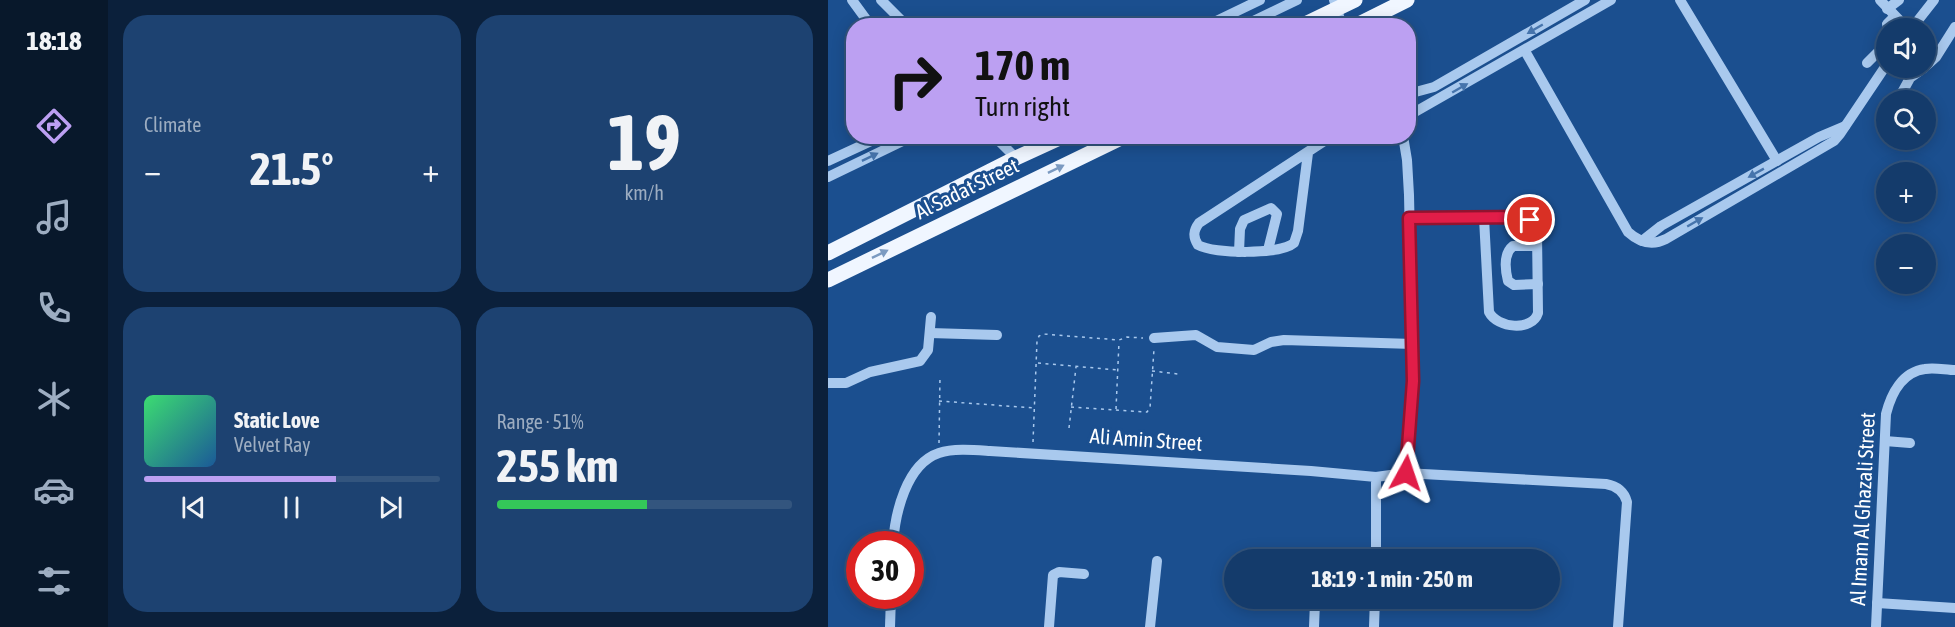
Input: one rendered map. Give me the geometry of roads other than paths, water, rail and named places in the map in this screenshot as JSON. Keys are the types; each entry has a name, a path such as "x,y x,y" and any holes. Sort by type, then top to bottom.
{"main road":[{"path":"1313,18 1335,4 1355,0"},
{"path":"1363,18 1379,6 1407,0"},
{"name":"Al Sadat Street","path":"828,253 1047,144"},
{"name":"Al Sadat Street","path":"828,280 1108,144"}],"street":[{"path":"881,0 899,18"},
{"path":"1223,18 1260,0"},
{"path":"1260,18 1297,0"},
{"path":"1416,92 1434,87 1586,0"},
{"path":"1416,112 1611,0"},
{"path":"1680,0 1777,161"},
{"path":"1887,8 1899,0"},
{"path":"1920,18 1934,0"},
{"path":"856,1 867,18"},
{"path":"1335,4 1348,18"},
{"path":"1574,6 1580,18"},
{"path":"1936,57 1955,27"},
{"path":"1525,51 1626,228 1642,241 1657,242 1666,239 1837,138 1878,78"},
{"path":"1867,63 1876,54"},
{"path":"1642,241 1656,229 1819,137 1845,126"},
{"path":"828,161 865,144"},
{"path":"828,177 896,144"},
{"path":"1002,144 1016,158"},
{"path":"1308,153 1297,237 1294,243 1289,247 1239,252 1198,245 1194,236 1196,227 1321,144"},
{"path":"1404,144 1407,160 1413,344 1413,389 1406,473"},
{"path":"1239,252 1240,229 1244,220 1271,208 1277,214 1268,250"},
{"path":"1409,218 1525,217 1530,220 1536,228 1538,313 1529,324 1502,324 1494,320 1489,312 1484,218"},
{"path":"1537,246 1513,246 1506,254 1508,281 1514,285 1538,284"},
{"path":"828,382 846,384 870,372 920,361 928,350 932,318"},
{"path":"930,333 997,336"},
{"path":"1154,338 1190,334 1201,337 1217,347 1254,350 1271,342 1284,340 1413,344"},
{"name":"Al Imam Al Ghazali Street","path":"1875,627 1886,414 1889,399 1898,385 1910,375 1925,369 1955,370"},
{"path":"1885,441 1910,443"},
{"name":"Ali Amin Street","path":"894,531 899,503 910,480 923,464 938,453 964,450 1376,477 1406,473 1606,484 1617,487 1627,502 1618,627"},
{"path":"1376,477 1376,549"},
{"path":"1150,627 1156,561"},
{"path":"1048,627 1053,575 1059,572 1084,574"},
{"path":"1877,603 1955,608"},
{"path":"890,627 891,609"},
{"path":"1314,627 1315,609"},
{"path":"1374,627 1375,609"}]}
